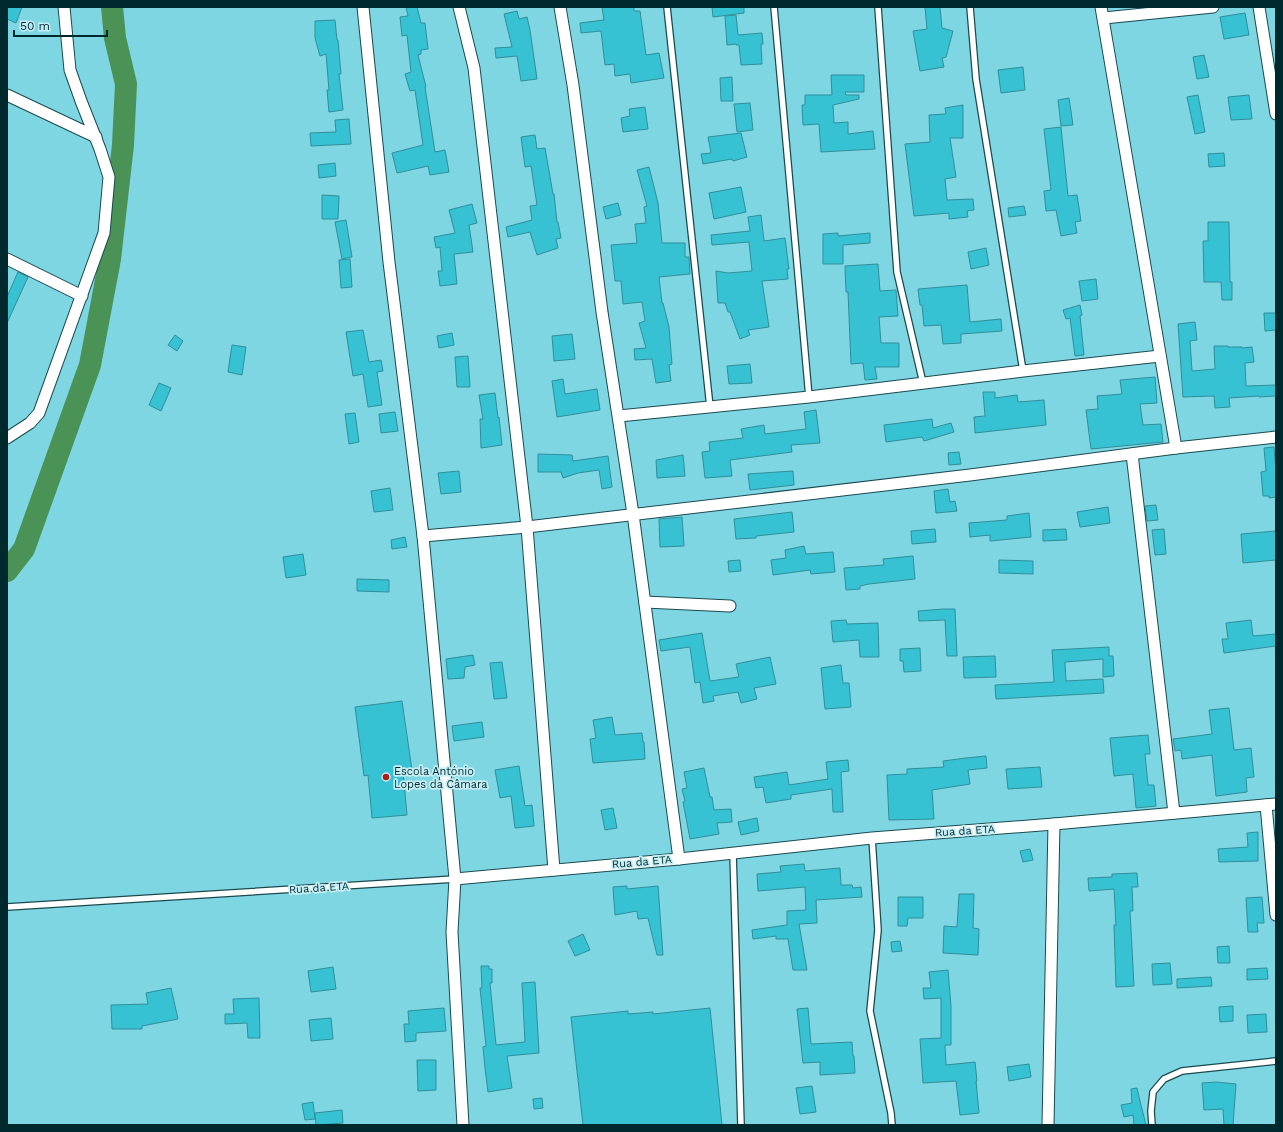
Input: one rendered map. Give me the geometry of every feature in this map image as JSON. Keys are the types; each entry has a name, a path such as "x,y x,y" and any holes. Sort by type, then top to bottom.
{"street":[{"path":"8,436 30,423 39,413 104,233 109,177 96,137 70,70 64,7"},
{"path":"363,7 389,262 423,536 455,879 452,932 463,1125"},
{"path":"459,7 474,68 527,527 554,870"},
{"path":"560,7 573,85 602,312 633,514 678,859"},
{"path":"1176,448 1102,12 1213,7"},
{"path":"1259,7 1276,114"},
{"path":"7,95 96,137"},
{"path":"7,259 82,296"},
{"path":"619,416 809,397 1160,356"},
{"path":"423,536 527,527 970,475 1176,448 1276,437"},
{"path":"1132,454 1174,813"},
{"path":"645,602 730,606"},
{"path":"1271,804 1276,915"},
{"name":"Rua da ETA","path":"455,879 678,859 872,838 1054,824 1271,804"},
{"path":"1048,1125 1054,824"}],"lane":[{"path":"667,7 710,407"},
{"path":"774,7 809,397"},
{"path":"878,7 897,272 923,383"},
{"path":"970,7 976,79 1023,371"},
{"path":"872,838 878,930 870,1012 892,1125"},
{"path":"734,853 742,1125"},
{"name":"Rua da ETA","path":"7,907 455,879"},
{"path":"1152,1125 1151,1111 1153,1092 1164,1079 1182,1071 1276,1061"}],"building":[{"path":"7,7 22,7 16,23 7,19"},
{"path":"406,7 417,7 421,23 425,23 428,49 421,50 421,54 418,55 426,87 435,152 445,150 449,172 430,175 428,166 397,173 392,153 423,145 415,90 410,91 405,74 411,72 407,35 402,36 400,17 408,16"},
{"path":"602,7 634,7 634,11 640,11 646,55 659,53 664,78 631,83 630,74 615,76 614,64 605,65 601,31 581,33 580,23 604,20"},
{"path":"712,7 744,7 744,13 713,17"},
{"path":"925,7 940,7 942,28 953,31 946,57 942,58 944,67 920,71 913,31 927,29"},
{"path":"517,11 519,19 527,17 537,79 521,81 517,56 496,58 495,48 512,47 504,14"},
{"path":"1245,13 1249,35 1224,39 1220,17"},
{"path":"736,15 738,35 762,33 762,64 741,65 739,45 727,45 725,16"},
{"path":"335,20 338,40 341,74 339,74 343,110 329,112 326,54 320,56 315,38 315,21"},
{"path":"1204,55 1209,77 1197,79 1193,57"},
{"path":"1023,67 1025,90 1001,93 998,70"},
{"path":"831,75 864,75 864,92 845,92 846,95 859,95 859,99 833,105 834,123 848,122 848,134 873,131 875,149 821,152 819,124 803,125 802,105 805,105 805,95 832,95"},
{"path":"732,77 733,101 721,101 720,78"},
{"path":"1198,95 1205,132 1195,134 1187,97"},
{"path":"1249,95 1252,119 1231,120 1228,97"},
{"path":"1069,98 1073,125 1061,126 1058,100"},
{"path":"750,103 753,130 737,132 734,104"},
{"path":"963,105 963,138 950,138 956,177 945,179 947,200 973,199 974,210 967,211 968,217 949,219 949,213 914,216 905,144 930,142 929,115 946,114 945,108"},
{"path":"645,107 648,129 623,132 621,118 630,116 629,109"},
{"path":"349,119 351,144 311,146 310,133 336,132 335,120"},
{"path":"1061,127 1068,196 1077,195 1081,221 1075,222 1077,233 1061,236 1056,210 1046,211 1044,191 1051,190 1044,129"},
{"path":"741,133 747,157 733,161 732,159 703,164 701,154 711,153 708,137"},
{"path":"535,135 537,149 545,148 561,238 556,239 558,248 537,255 530,232 508,237 506,227 532,220 530,206 537,205 531,166 525,167 521,137"},
{"path":"1224,153 1225,166 1209,167 1208,154"},
{"path":"335,163 336,176 319,178 318,165"},
{"path":"649,167 658,203 662,243 685,243 685,257 689,257 690,274 659,277 662,303 669,327 672,364 669,365 671,381 656,383 652,359 635,360 634,349 646,348 639,323 645,321 642,302 623,304 621,281 615,281 611,245 637,243 635,224 646,223 644,207 647,206 637,170"},
{"path":"741,187 746,212 714,219 709,193"},
{"path":"322,195 339,196 338,219 322,219"},
{"path":"618,203 621,215 606,219 603,207"},
{"path":"472,204 477,223 469,225 473,252 454,254 457,284 440,286 438,271 442,271 440,247 436,248 434,237 455,233 449,210"},
{"path":"1024,206 1026,215 1009,217 1008,208"},
{"path":"761,215 764,241 785,238 789,269 787,269 788,279 762,281 769,327 748,330 750,335 740,339 725,303 718,303 716,271 728,273 752,271 749,242 712,245 711,235 750,231 748,217"},
{"path":"346,220 352,257 342,259 335,222"},
{"path":"1208,222 1229,222 1230,282 1232,282 1232,300 1222,300 1221,282 1204,282 1203,241 1208,241"},
{"path":"838,233 838,236 870,233 870,243 843,245 843,264 823,264 823,234"},
{"path":"986,248 989,265 971,269 968,252"},
{"path":"350,259 352,287 341,288 339,260"},
{"path":"878,264 880,291 896,290 898,316 879,317 881,343 899,343 899,367 875,367 877,379 865,380 863,363 851,364 848,292 846,292 845,266"},
{"path":"18,272 28,277 7,323 7,297"},
{"path":"1096,279 1098,299 1082,301 1079,281"},
{"path":"967,285 970,322 1001,319 1002,331 961,334 961,343 943,344 941,325 924,326 922,305 920,305 918,289"},
{"path":"1080,305 1084,355 1075,356 1070,318 1066,319 1063,310"},
{"path":"1264,313 1276,313 1276,330 1265,331"},
{"path":"1195,322 1197,340 1190,341 1192,371 1215,369 1214,346 1242,348 1252,347 1254,362 1245,363 1246,386 1276,385 1276,396 1229,398 1230,407 1215,408 1214,396 1183,397 1178,324"},
{"path":"363,330 369,362 381,360 383,371 377,372 382,405 368,407 363,374 353,376 346,332"},
{"path":"452,333 454,345 439,348 437,336"},
{"path":"572,334 575,359 554,361 552,336"},
{"path":"175,335 183,341 177,351 168,345"},
{"path":"232,345 246,347 242,375 228,372"},
{"path":"468,356 470,387 457,387 455,357"},
{"path":"750,364 752,383 729,384 727,366"},
{"path":"1155,377 1157,403 1140,404 1143,425 1161,424 1163,442 1091,449 1086,410 1098,409 1097,396 1122,394 1120,380"},
{"path":"563,379 565,394 597,389 600,410 557,417 552,381"},
{"path":"159,383 171,388 161,411 149,405"},
{"path":"983,392 995,392 995,398 1017,395 1018,402 1044,400 1046,425 975,433 974,417 985,416"},
{"path":"495,393 502,445 481,448 480,419 483,419 479,395"},
{"path":"816,410 820,443 791,445 792,452 730,460 732,476 705,478 702,452 710,451 709,442 743,438 741,429 764,425 765,434 806,429 804,412"},
{"path":"395,412 398,431 381,433 379,414"},
{"path":"355,413 359,442 349,444 345,414"},
{"path":"932,419 933,428 951,423 954,432 924,441 922,437 886,442 884,425"},
{"path":"1274,447 1276,497 1269,498 1269,496 1263,496 1261,472 1266,471 1264,448"},
{"path":"959,452 961,464 949,465 948,453"},
{"path":"538,454 572,455 573,461 608,456 612,487 602,489 599,470 578,473 563,478 561,472 538,472"},
{"path":"683,455 685,476 657,478 656,460"},
{"path":"459,471 461,492 441,494 438,473"},
{"path":"793,471 794,485 750,490 748,474"},
{"path":"390,488 393,510 374,512 371,491"},
{"path":"948,489 950,502 955,501 957,511 936,513 934,491"},
{"path":"1156,505 1158,520 1147,521 1145,506"},
{"path":"1108,507 1110,523 1080,527 1077,512"},
{"path":"792,512 794,532 756,536 756,538 736,539 734,519"},
{"path":"1029,513 1031,537 990,541 990,535 970,537 969,523 1007,520 1007,516"},
{"path":"682,517 684,546 660,547 659,519"},
{"path":"935,529 936,542 912,544 911,531"},
{"path":"1066,529 1067,540 1043,541 1043,530"},
{"path":"1164,529 1166,554 1155,555 1152,530"},
{"path":"1276,531 1276,560 1243,563 1241,534"},
{"path":"405,537 407,547 392,549 391,540"},
{"path":"804,546 806,554 833,552 835,572 811,574 810,570 773,575 771,560 786,558 785,550"},
{"path":"303,554 306,575 286,578 283,557"},
{"path":"913,556 915,579 869,584 860,586 860,589 846,590 844,568 884,565 883,559"},
{"path":"740,560 741,571 729,572 728,561"},
{"path":"999,560 1033,561 1033,574 999,573"},
{"path":"357,579 389,580 389,592 357,591"},
{"path":"955,609 957,656 947,656 945,620 919,621 918,611"},
{"path":"846,620 847,624 878,623 879,657 860,657 859,640 833,642 831,621"},
{"path":"1251,620 1253,636 1276,634 1276,646 1224,653 1222,639 1228,639 1226,623"},
{"path":"702,633 710,681 739,677 736,664 770,657 776,684 754,688 757,699 741,703 738,692 713,696 714,701 703,703 700,682 695,683 690,647 661,651 659,640"},
{"path":"1109,647 1109,656 1113,656 1114,676 1103,677 1103,659 1065,662 1066,681 1103,679 1104,693 996,699 995,685 1054,682 1052,650"},
{"path":"920,648 921,671 904,672 903,661 900,661 900,649"},
{"path":"473,655 475,665 465,667 464,678 448,679 446,659"},
{"path":"995,656 996,677 964,678 963,657"},
{"path":"502,662 507,698 494,699 490,663"},
{"path":"841,665 843,683 849,683 851,707 825,709 821,668"},
{"path":"402,701 412,770 403,771 407,815 372,818 368,775 364,776 355,707"},
{"path":"1229,708 1234,750 1251,748 1254,777 1246,778 1247,792 1216,796 1212,755 1182,759 1181,750 1175,751 1173,739 1212,734 1209,710"},
{"path":"612,717 615,735 642,733 645,759 593,763 590,739 596,738 593,720"},
{"path":"482,722 484,737 454,741 452,726"},
{"path":"1148,735 1150,754 1145,754 1148,785 1154,785 1156,806 1136,808 1133,774 1114,776 1110,738"},
{"path":"986,756 987,768 968,770 970,784 932,790 934,819 889,820 887,775 907,774 907,769 944,767 943,761"},
{"path":"848,760 849,771 841,772 843,812 833,812 832,789 791,795 791,799 766,803 763,787 756,788 754,777 787,772 789,785 828,779 826,762"},
{"path":"519,766 525,806 532,805 534,826 515,828 511,796 500,798 495,770"},
{"path":"1040,767 1042,787 1008,789 1006,769"},
{"path":"704,768 714,810 731,809 732,822 717,823 719,834 690,839 683,802 685,801 682,789 687,788 684,772"},
{"path":"613,808 617,828 605,830 601,810"},
{"path":"757,818 759,831 741,835 738,822"},
{"path":"1258,832 1258,861 1219,862 1218,849 1248,847 1247,833"},
{"path":"1030,849 1033,860 1023,862 1020,851"},
{"path":"804,864 805,871 840,868 841,885 852,885 853,888 861,887 862,897 816,900 817,923 799,924 807,970 793,970 788,939 776,939 776,936 753,939 752,930 787,925 787,911 806,910 805,887 758,891 757,874 781,872 780,866"},
{"path":"1137,873 1138,887 1132,887 1133,911 1130,911 1134,986 1116,987 1114,925 1116,925 1114,889 1089,891 1088,878 1112,877 1112,874"},
{"path":"627,886 627,889 658,886 663,955 657,955 648,918 638,919 637,911 615,915 613,887"},
{"path":"959,894 974,894 973,928 979,929 978,955 943,953 944,926 957,927"},
{"path":"898,897 923,897 923,918 908,918 907,926 898,926"},
{"path":"1262,897 1264,923 1257,923 1258,932 1248,932 1246,898"},
{"path":"583,934 590,950 575,956 568,941"},
{"path":"900,941 902,951 892,952 891,942"},
{"path":"1229,946 1230,963 1218,963 1217,947"},
{"path":"1170,963 1172,984 1153,985 1152,964"},
{"path":"481,966 489,966 489,969 492,969 492,983 490,983 496,1045 525,1042 522,983 535,982 539,1053 507,1056 512,1088 488,1092 483,1047 486,1046 480,988 482,988"},
{"path":"333,967 336,989 311,992 308,971"},
{"path":"1267,968 1268,979 1247,980 1247,969"},
{"path":"948,970 951,1006 951,1045 945,1045 946,1065 975,1062 979,1113 960,1115 956,1081 923,1083 920,1039 941,1038 941,998 924,999 923,988 931,988 929,972"},
{"path":"1211,977 1212,986 1177,988 1177,979"},
{"path":"171,988 178,1019 142,1026 142,1029 112,1029 111,1005 148,1004 146,993"},
{"path":"259,998 260,1038 248,1038 247,1023 225,1024 225,1014 234,1014 233,999"},
{"path":"1233,1006 1233,1021 1220,1022 1219,1007"},
{"path":"444,1008 446,1031 416,1033 416,1041 405,1042 404,1024 409,1024 408,1011"},
{"path":"710,1008 722,1125 583,1125 571,1017 628,1011 628,1014 653,1012 653,1014"},
{"path":"808,1008 811,1044 852,1042 855,1073 820,1075 820,1062 803,1063 797,1009"},
{"path":"1266,1014 1267,1032 1248,1033 1247,1015"},
{"path":"331,1018 333,1039 311,1041 309,1020"},
{"path":"417,1060 436,1060 436,1090 418,1091"},
{"path":"1029,1064 1031,1077 1009,1081 1007,1067"},
{"path":"1216,1082 1236,1084 1233,1125 1224,1125 1223,1109 1204,1110 1202,1083"},
{"path":"812,1086 816,1112 800,1114 796,1088"},
{"path":"1137,1088 1146,1125 1134,1125 1133,1115 1124,1117 1121,1105 1132,1103 1131,1089"},
{"path":"542,1098 543,1108 534,1109 533,1099"},
{"path":"313,1102 315,1119 305,1120 302,1104"},
{"path":"342,1110 343,1123 316,1125 315,1113"}],"waterway":[{"path":"7,571 24,549 90,365 110,259 123,145 126,84 115,38 112,7"}],"place":[{"name":"Escola António Lopes da Câmara","path":"386,777"}]}
